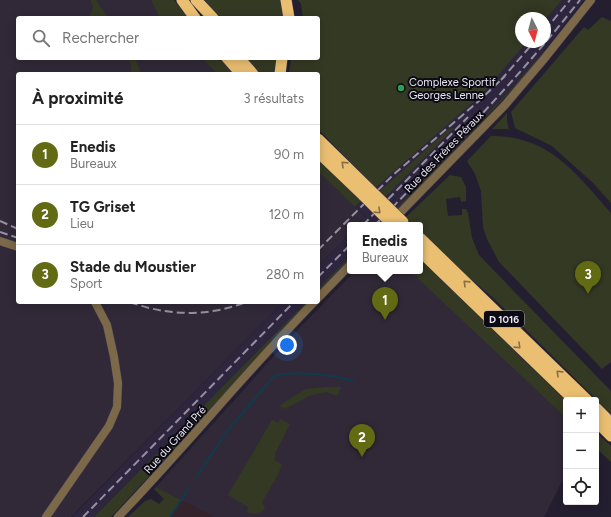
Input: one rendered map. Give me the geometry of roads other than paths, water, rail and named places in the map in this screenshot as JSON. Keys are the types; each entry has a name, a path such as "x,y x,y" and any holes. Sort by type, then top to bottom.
{"highway":[{"path":"182,0 194,16"},
{"path":"194,0 205,16"},
{"path":"194,0 211,16"},
{"path":"286,0 289,16"},
{"path":"290,0 293,16"},
{"path":"229,60 239,72"},
{"path":"241,60 251,72"},
{"path":"280,72 282,60"},
{"path":"320,141 366,192"},
{"path":"320,154 399,222"},
{"name":"D 1016","path":"423,241 585,397"},
{"name":"D 1016","path":"423,254 571,397"},
{"path":"599,411 611,423"},
{"path":"599,424 611,436"}],"street":[{"name":"Rue des Frères Péraux","path":"391,222 451,162 509,100 591,0"},
{"path":"0,241 16,246"},
{"path":"320,296 347,268"},
{"path":"46,517 109,426 117,407 118,383 114,357 107,325 96,304"},
{"name":"Rue du Grand Pré","path":"118,517 163,470 312,304"}],"waterway":[{"path":"197,476 228,430 274,376 302,373 336,377 354,381"},
{"path":"170,517 189,488"}],"railway":[{"path":"551,23 570,0"},
{"path":"378,222 455,143 532,59 580,0"},
{"path":"501,80 529,48"},
{"path":"320,248 393,175 480,100 505,76"},
{"path":"366,222 468,117"},
{"path":"0,221 16,228"},
{"path":"0,232 16,237"},
{"path":"320,275 347,248"},
{"path":"136,304 159,310 188,313 217,310 240,304"},
{"path":"83,517 292,304"}],"place":[{"name":"Complexe Sportif Georges Lenne","path":"401,88"},
{"name":"Stade du Moustier","path":"588,294"},
{"name":"Enedis","path":"385,320"},
{"name":"TG Griset","path":"362,457"}]}
